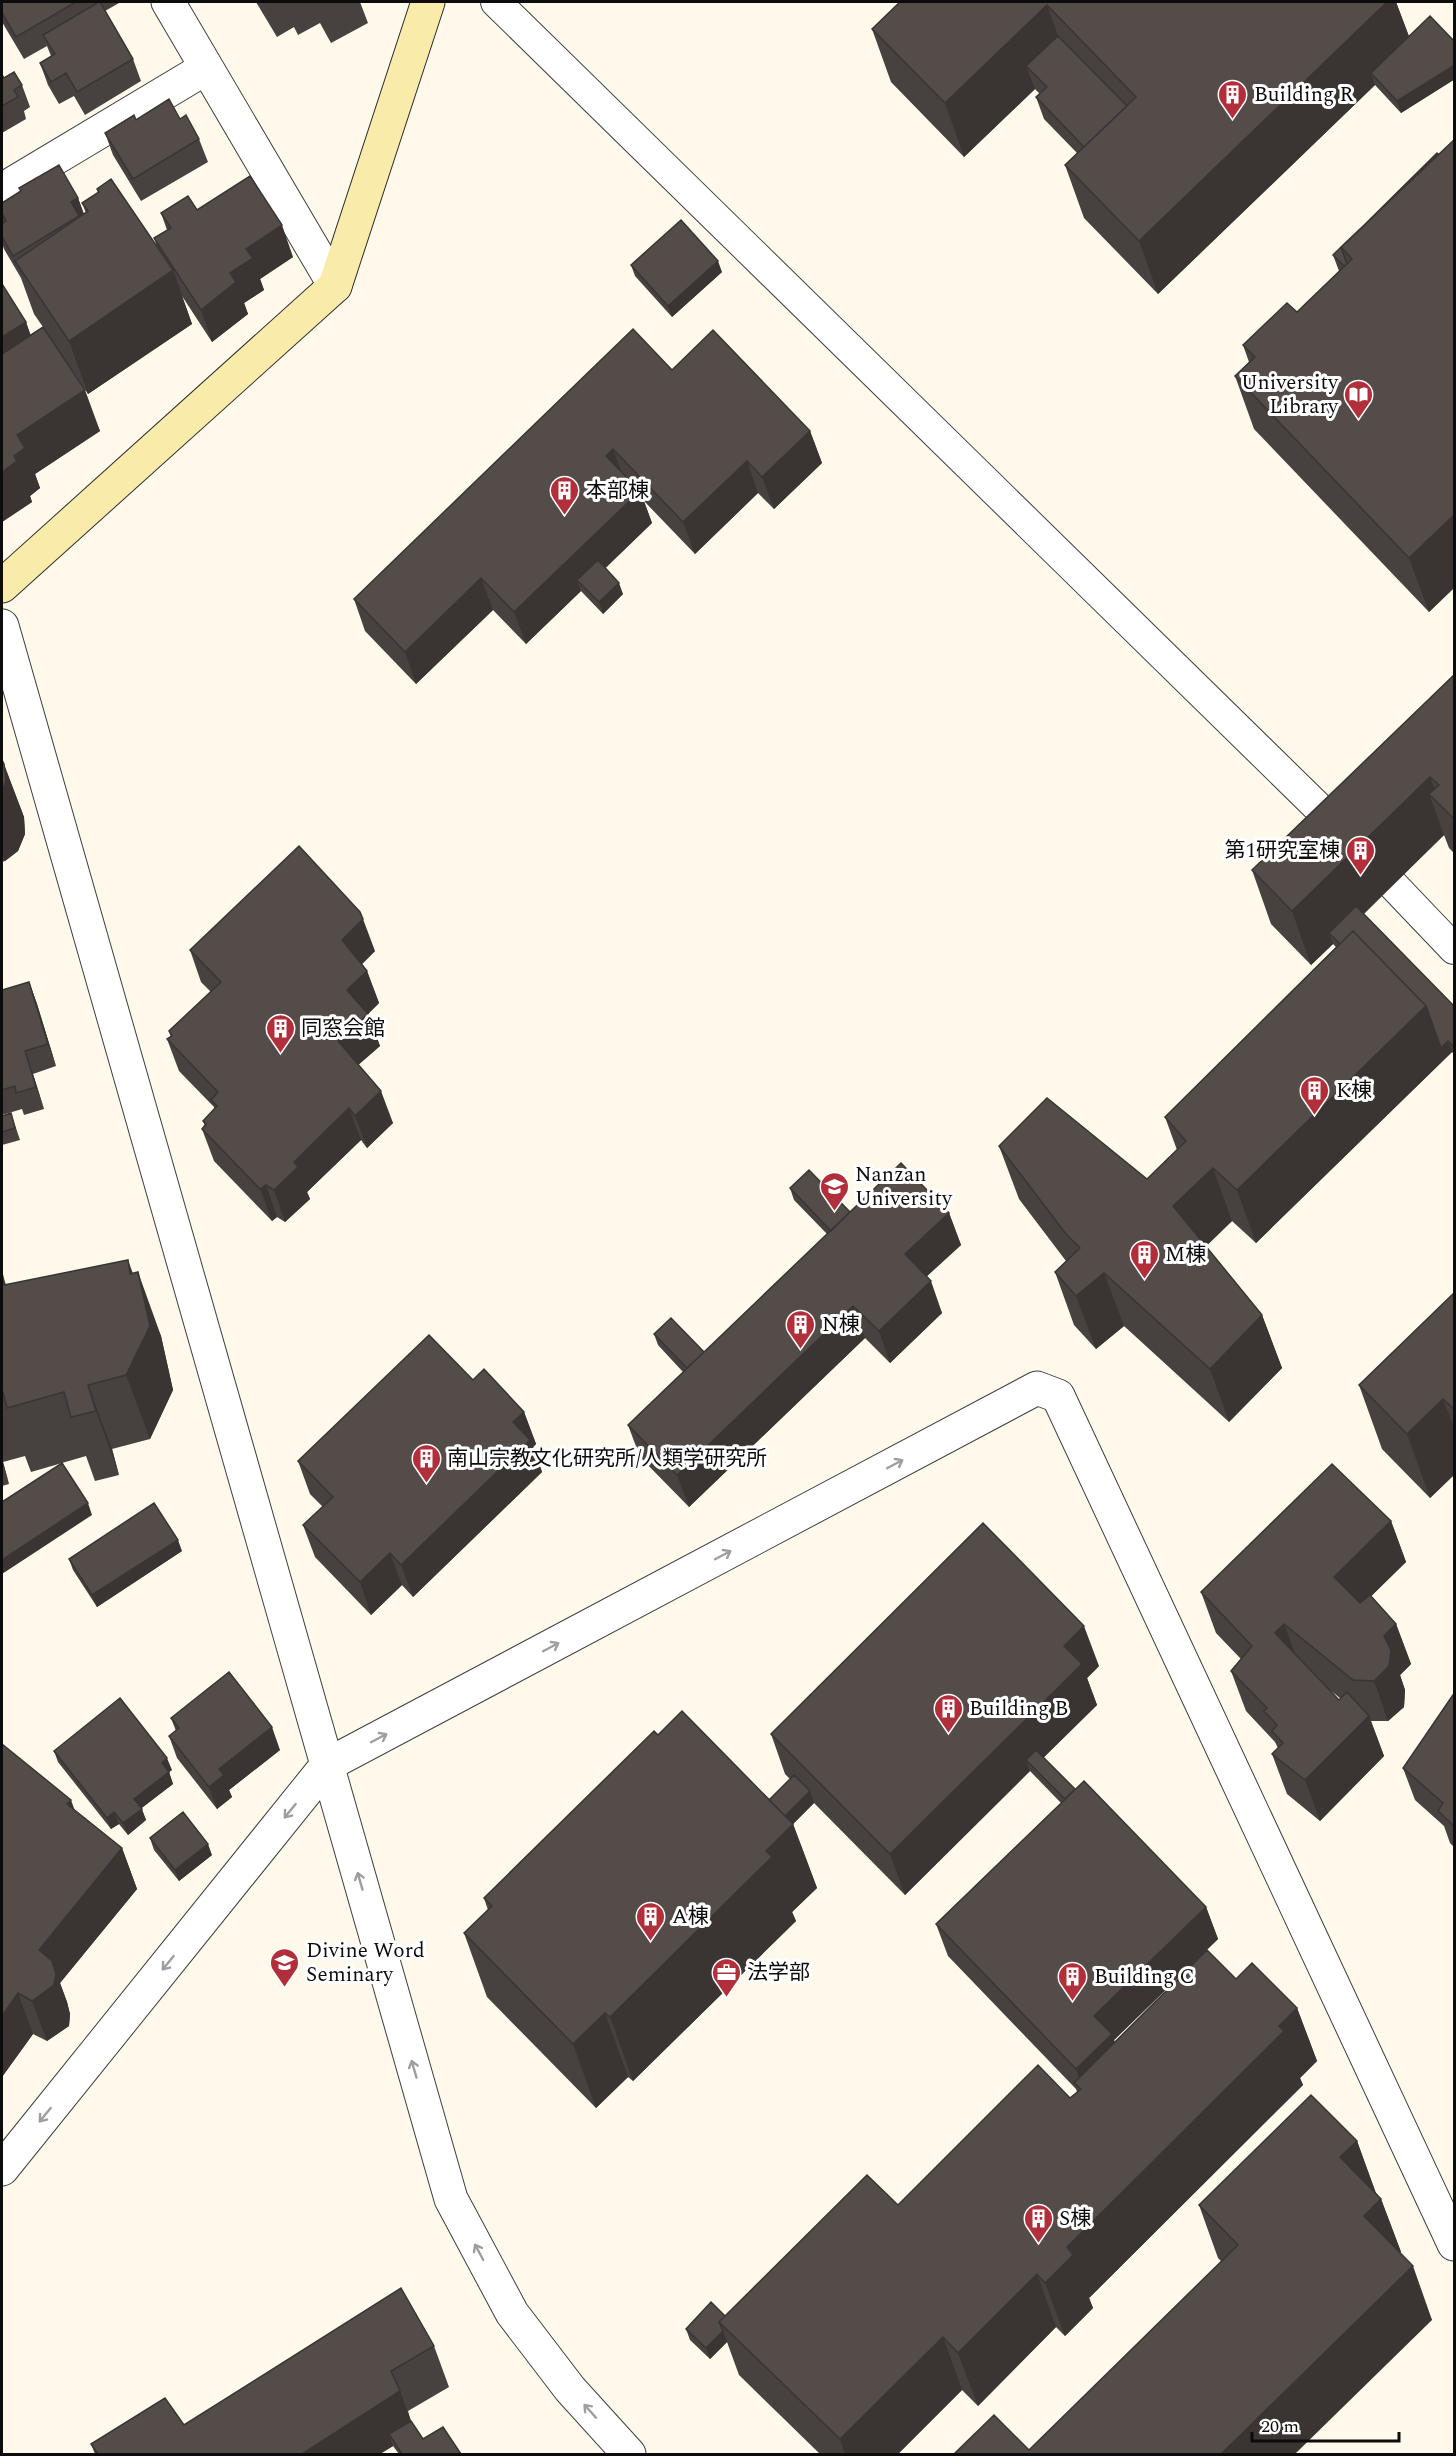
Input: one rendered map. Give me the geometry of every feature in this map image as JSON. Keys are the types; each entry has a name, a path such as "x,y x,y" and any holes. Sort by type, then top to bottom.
{"street":[{"path":"168,2 335,286"},
{"path":"2,586 335,286 428,2"},
{"path":"2,190 207,68"},
{"path":"2,626 451,2199 512,2313 570,2389 629,2454"},
{"path":"2,2169 327,1766 1037,1389 1058,1396 1455,2244"}],"lane":[{"path":"496,2 1331,820 1455,949"}],"building":[{"path":"2,2 76,2 16,37 2,13"},
{"path":"99,2 133,59 77,92 66,73 51,82 40,63 55,54 43,35"},
{"path":"900,2 1387,2 1139,241 1065,165 1136,97 1047,5 945,103 872,29"},
{"path":"1430,16 1455,42 1455,65 1397,101 1371,73"},
{"path":"1058,36 1127,106 1084,147 1036,97 1047,87 1026,66"},
{"path":"14,72 22,85 14,90 18,97 2,106 2,75 4,78"},
{"path":"169,99 180,119 186,115 199,139 133,179 105,133 134,115 136,120"},
{"name":"University Library","path":"1455,139 1455,514 1409,558 1235,376 1255,357 1243,345 1287,303 1297,312 1352,259 1341,247"},
{"path":"1437,153 1438,154 1346,243"},
{"path":"59,165 78,198 71,202 79,216 13,256 2,237 2,224 6,221 2,213 2,203 21,191 19,188"},
{"path":"250,176 282,225 246,249 253,258 230,273 236,282 201,310 154,238 171,228 161,213 188,196 197,210"},
{"path":"111,179 173,270 69,341 15,261 88,211 82,203 99,192 97,189"},
{"path":"681,220 718,261 668,306 631,265"},
{"path":"1341,247 1347,264 1344,266 1333,255"},
{"path":"2,284 26,322 2,337"},
{"path":"43,327 85,390 17,435 25,448 14,456 17,461 2,472 2,354"},
{"name":"本部棟","path":"633,329 672,370 713,330 810,431 762,477 747,461 683,522 613,449 606,456 640,491 514,612 481,578 405,652 354,599"},
{"path":"598,560 619,583 599,602 577,580"},
{"path":"1455,674 1455,820 1429,794 1439,785 1430,777 1292,911 1252,870"},
{"path":"2,760 6,781 2,791"},
{"name":"同窓会館","path":"299,846 360,912 363,919 342,940 367,971 347,990 368,1014 338,1041 381,1091 355,1116 349,1108 294,1162 298,1167 274,1190 266,1185 260,1189 202,1129 206,1124 203,1121 217,1106 211,1100 218,1092 167,1039 172,1036 169,1031 221,982 190,950"},
{"path":"1356,906 1455,1007 1455,1048 1448,1041 1441,1048 1426,1006 1353,931 1340,944 1329,933"},
{"path":"1353,931 1426,1006 1237,1190 1213,1168 1173,1206 1262,1315 1210,1369 1104,1273 1076,1296 1055,1272 1080,1248 1066,1234 999,1146 1047,1098 1147,1179 1186,1141 1165,1117"},
{"path":"29,982 48,1044 25,1051 36,1087 16,1093 15,1086 2,1090 2,990"},
{"path":"11,1113 15,1128 2,1132 2,1116"},
{"path":"901,1163 949,1213 905,1254 931,1281 879,1331 853,1306 677,1475 628,1425"},
{"path":"809,1170 850,1212 831,1231 790,1188"},
{"path":"128,1260 130,1274 138,1272 150,1326 126,1375 88,1385 96,1411 71,1417 64,1392 7,1408 2,1392 2,1272 4,1285"},
{"path":"1455,1292 1455,1410 1443,1399 1407,1434 1359,1385"},
{"path":"671,1318 704,1352 687,1368 654,1334"},
{"name":"南山宗教文化研究所/人類学研究所","path":"429,1335 473,1380 484,1369 524,1412 513,1422 530,1440 401,1565 390,1553 360,1582 303,1525 333,1497 298,1461"},
{"path":"62,1463 88,1503 2,1560 2,1502"},
{"path":"1332,1464 1391,1521 1334,1577 1360,1603 1370,1595 1396,1624 1384,1636 1391,1650 1389,1666 1374,1681 1353,1680 1284,1624 1275,1633 1339,1700 1347,1692 1369,1716 1305,1780 1272,1754 1283,1743 1272,1731 1277,1725 1264,1711 1267,1708 1231,1671 1252,1646 1201,1592"},
{"path":"154,1503 178,1540 92,1595 69,1559"},
{"name":"Building B","path":"983,1523 1084,1626 1064,1646 1082,1664 890,1854 771,1734"},
{"path":"229,1672 272,1727 219,1769 224,1775 209,1787 169,1736 179,1728 171,1718"},
{"path":"1455,1692 1455,1827 1438,1811 1443,1803 1403,1768"},
{"path":"120,1698 167,1758 162,1763 169,1772 134,1799 142,1809 123,1823 114,1812 107,1818 54,1751"},
{"path":"682,1711 793,1824 766,1851 772,1857 610,2017 605,2013 573,2044 464,1933 492,1906 484,1898 654,1731 658,1735"},
{"path":"2,1744 71,1800 67,1804 122,1848 39,1950 52,1961 56,1974 54,1985 32,2001 18,1993 2,2016"},
{"path":"1036,1750 1075,1789 1065,1799 1026,1760"},
{"path":"794,1775 810,1791 785,1816 769,1800"},
{"name":"Building C","path":"1084,1781 1206,1907 1094,2016 1112,2034 1076,2069 936,1924"},
{"path":"183,1812 208,1844 175,1870 150,1838"},
{"name":"S棟","path":"1207,1950 1236,1979 1252,1963 1297,2008 1279,2026 1284,2031 1067,2247 1073,2255 1045,2283 1037,2274 958,2353 943,2337 840,2439 719,2322 867,2175 898,2205 1038,2065 1070,2098 1081,2089 1074,2083"},
{"path":"1311,2095 1357,2141 1340,2157 1381,2199 1364,2216 1413,2266 1221,2454 954,2454 994,2415 1029,2450 1238,2245 1199,2205"},
{"path":"401,2288 434,2346 391,2371 400,2391 302,2454 98,2454 91,2444 165,2398 184,2425"},
{"path":"711,2302 725,2316 719,2322 723,2331 706,2348 686,2329"},
{"path":"411,2421 423,2439 443,2427 461,2454 402,2454 389,2434"}],"place":[{"name":"Building R","path":"1233,120"},
{"name":"University Library","path":"1359,420"},
{"name":"本部棟","path":"565,516"},
{"name":"第1研究室棟","path":"1361,876"},
{"name":"同窓会館","path":"280,1054"},
{"name":"K棟","path":"1315,1116"},
{"name":"Nanzan University","path":"834,1212"},
{"name":"M棟","path":"1144,1280"},
{"name":"N棟","path":"801,1350"},
{"name":"南山宗教文化研究所/人類学研究所","path":"426,1484"},
{"name":"Building B","path":"948,1734"},
{"name":"A棟","path":"651,1942"},
{"name":"Divine Word Seminary","path":"285,1988"},
{"name":"法学部","path":"726,1998"},
{"name":"Building C","path":"1073,2002"},
{"name":"S棟","path":"1038,2244"}]}
